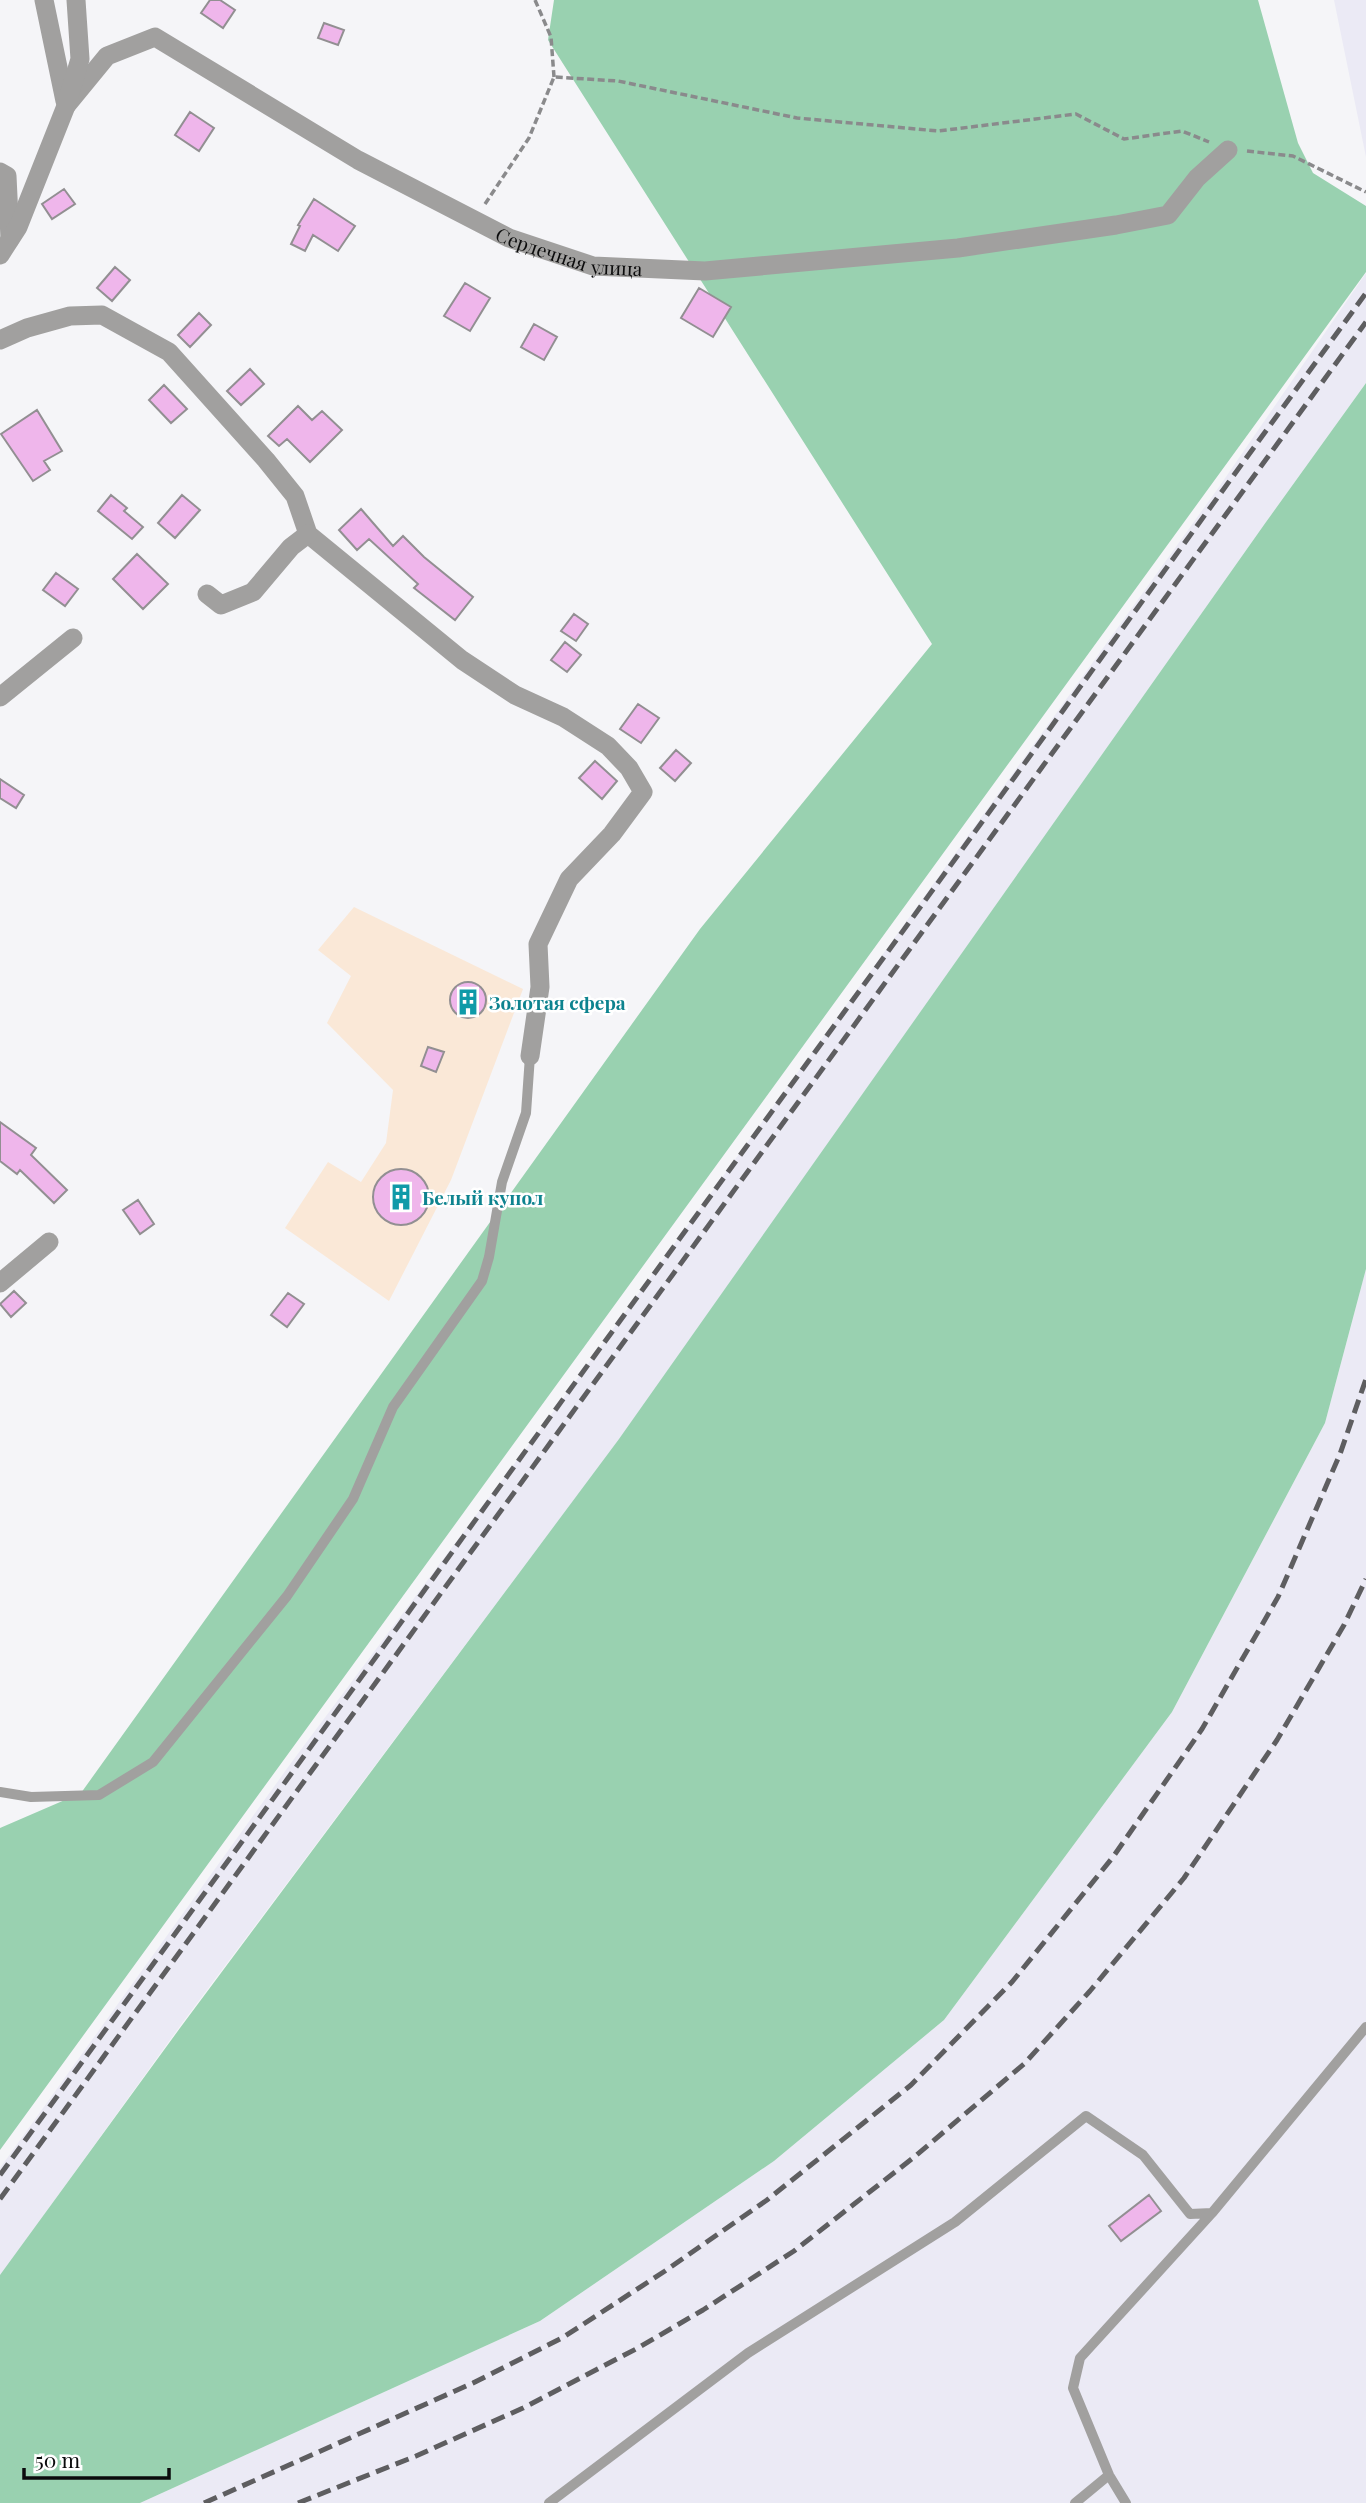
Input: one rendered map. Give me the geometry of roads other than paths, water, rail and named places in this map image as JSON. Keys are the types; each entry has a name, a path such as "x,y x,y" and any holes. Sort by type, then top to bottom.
{"street":[{"path":"44,0 66,106"},
{"path":"5,248 18,227 66,106 80,59 76,0"},
{"name":"Сердечная улица","path":"66,106 107,56 155,37 358,160 509,238 593,266 705,271 958,248 1168,215 1197,178 1228,150"},
{"path":"0,172 6,176 5,248"},
{"path":"0,340 27,328 70,316 102,315 169,352 295,496 308,534 462,660 515,695 563,717 608,746 629,768 643,792 612,834 569,879 538,944 540,987 530,1056"},
{"path":"206,594 221,605 253,592 291,547 308,534"},
{"path":"0,697 73,638"},
{"path":"0,1283 49,1242"}],"lane":[{"path":"0,1792 31,1797 99,1795 153,1762 287,1595 353,1499 393,1408 482,1282 502,1182 526,1113 530,1056"},
{"path":"1126,2503 1109,2475 1073,2388 1080,2358 1212,2213 1366,2027"},
{"path":"549,2503 748,2353 955,2222 1086,2116 1143,2155 1190,2214 1212,2213"},
{"path":"1075,2503 1109,2475"}],"railway":[{"path":"0,2175 1366,293"},
{"path":"0,2199 1366,322"},
{"path":"204,2503 473,2383 562,2338 767,2200 911,2085 1012,1982 1113,1857 1202,1729 1278,1597 1340,1454 1366,1379"},
{"path":"298,2503 416,2456 523,2408 636,2349 703,2310 794,2251 913,2158 1024,2064 1090,1991 1184,1878 1277,1740 1344,1625 1366,1579"}],"place":[{"name":"Золотая сфера","path":"468,1002"},
{"name":"Белый купол","path":"401,1197"}]}
